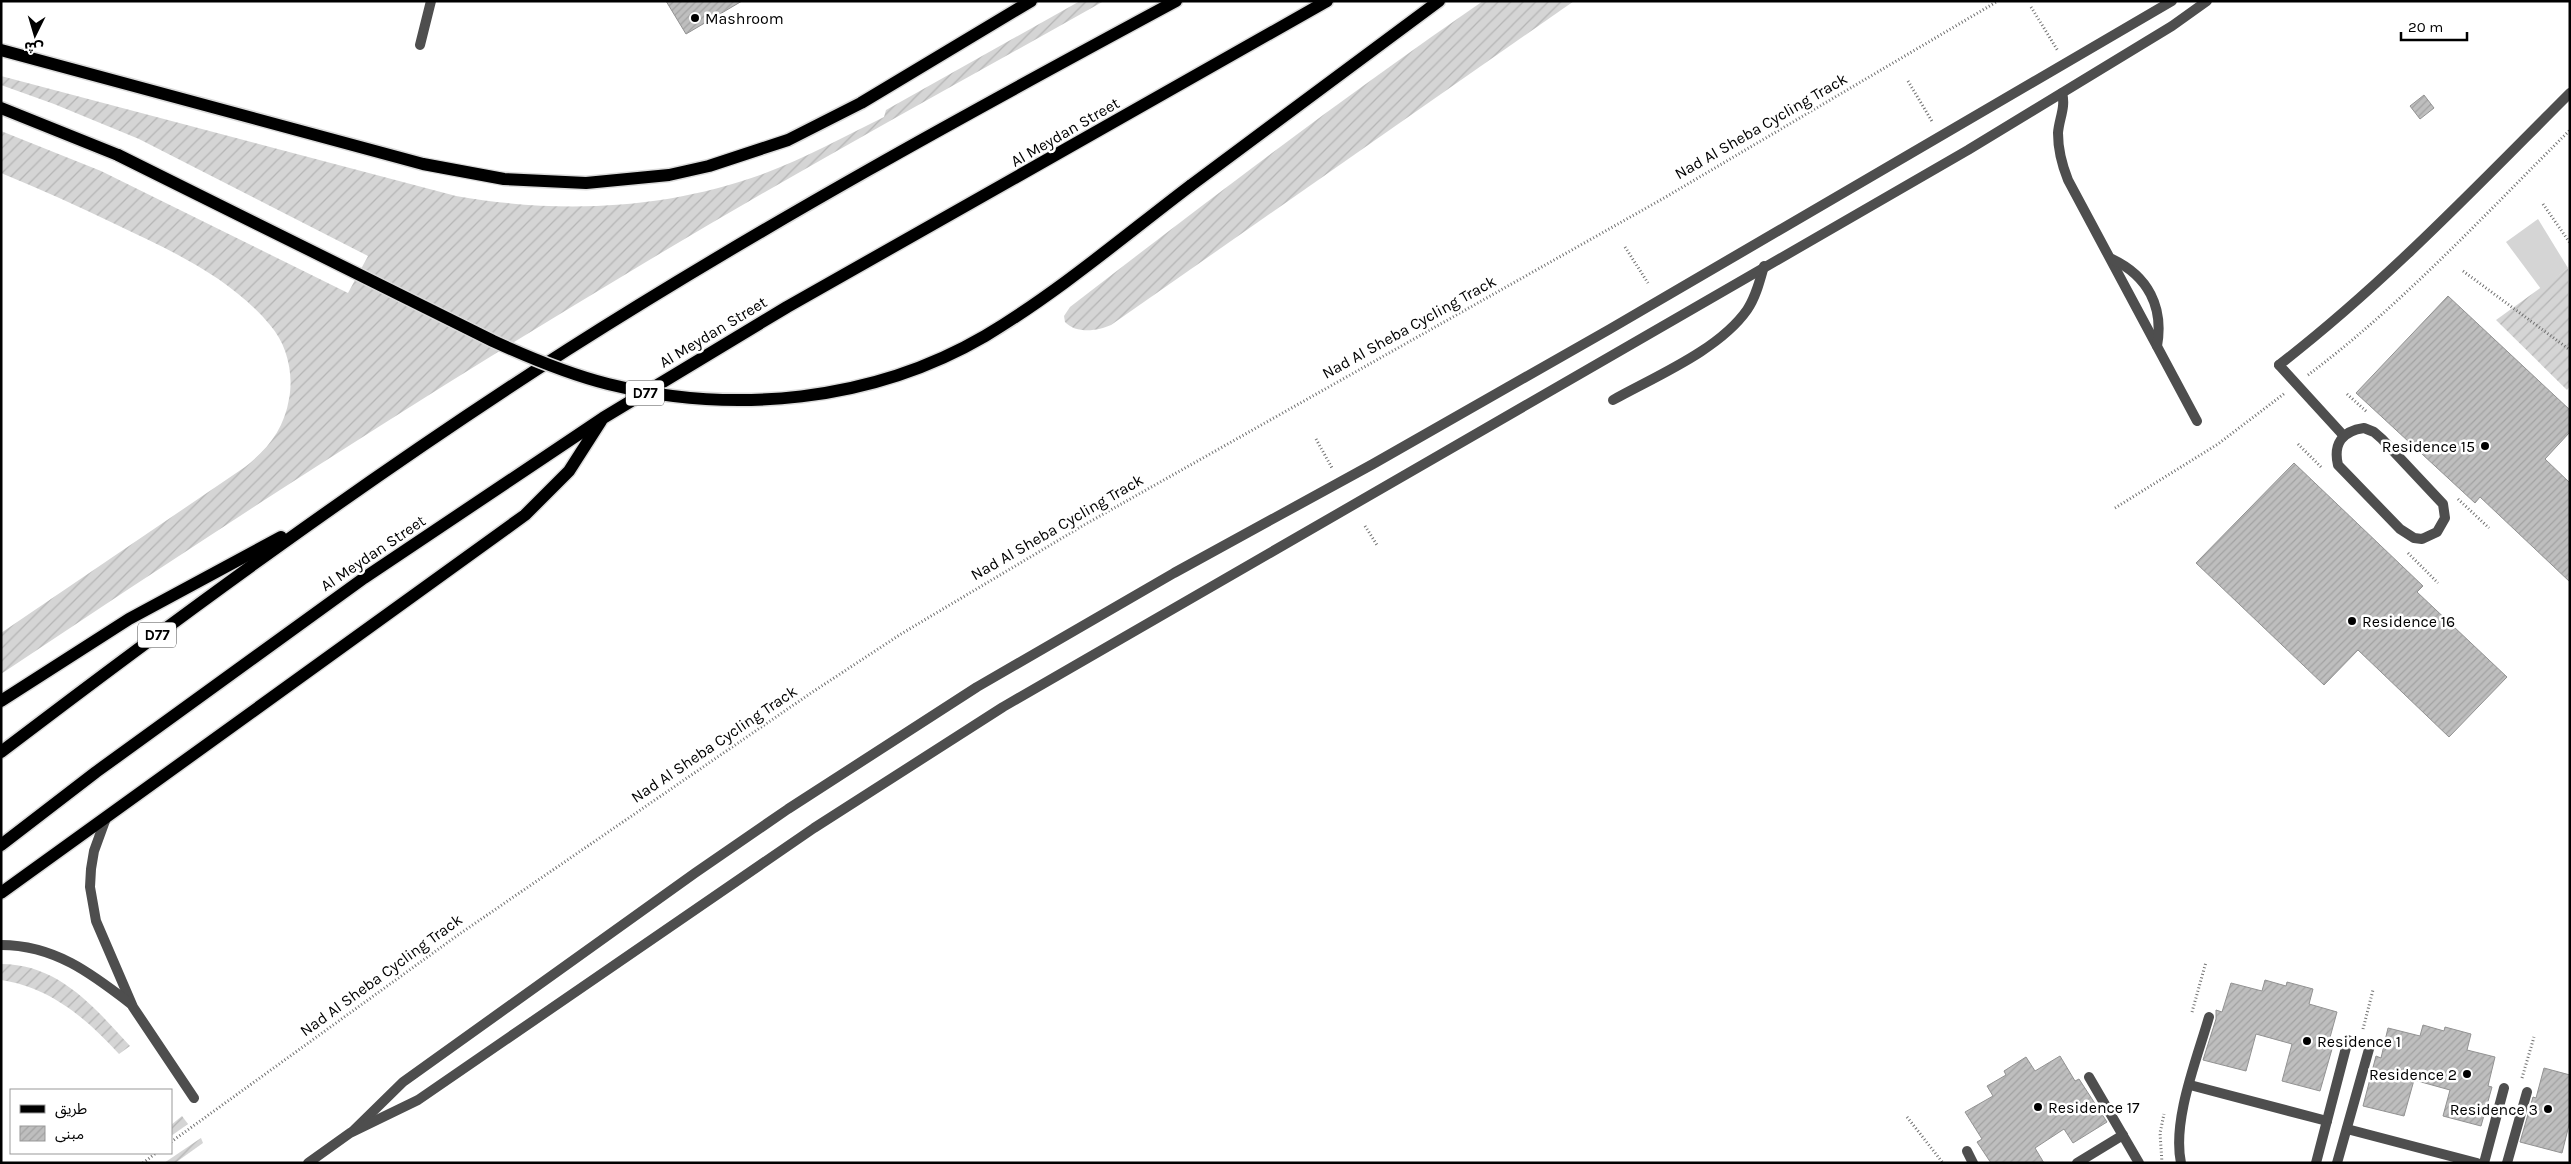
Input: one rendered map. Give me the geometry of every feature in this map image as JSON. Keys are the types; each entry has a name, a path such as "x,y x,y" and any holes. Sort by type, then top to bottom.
{"main road":[{"path":"1,50 439,168 504,179 586,183 628,180 701,168 788,140 861,103 1031,1"},
{"name":"D77","path":"1,752 191,609 314,520 464,418 684,277 924,138 1176,1"},
{"name":"Al Meydan Street","path":"1,845 112,761 364,578 603,418 795,302 1326,1"},
{"path":"1,108 118,155 493,342 531,358 599,381 644,392 722,400 761,400 838,390 913,369 948,354 1016,317 1439,1"},
{"path":"1,893 525,515 569,471 603,418"},
{"path":"1,701 129,619 236,559 314,520"}],"street":[{"path":"420,45 431,1"},
{"path":"350,1134 384,1098 403,1082 695,874 866,757 985,682 1174,573 1610,329 2172,1"},
{"path":"308,1163 350,1134 418,1100 814,828 1002,707 2062,93 2172,26 2207,1"},
{"path":"2062,93 2064,105 2058,133 2063,166 2198,421"},
{"path":"2343,435 2280,365 2380,282 2570,93"},
{"path":"2112,259 2128,268 2141,279 2154,299 2159,323 2157,346"},
{"path":"1614,400 1701,351 1730,329 1748,309 1764,266"},
{"path":"2364,428 2374,432 2382,439 2443,504 2445,518 2437,532 2422,539 2406,535 2345,474 2338,465 2335,455 2337,444 2343,435 2353,430 2364,428"},
{"path":"106,817 94,851 91,869 92,904 103,938 134,1006 194,1098"},
{"path":"1,946 26,947 66,958 134,1006"},
{"path":"2181,1163 2179,1129 2209,1017"},
{"path":"2316,1163 2348,1040"},
{"path":"2337,1163 2371,1042"},
{"path":"2089,1078 2139,1163"},
{"path":"2190,1085 2327,1120"},
{"path":"2484,1163 2504,1088"},
{"path":"2507,1163 2527,1092"},
{"path":"2346,1129 2477,1163"},
{"path":"2077,1163 2123,1135"},
{"path":"1967,1151 1973,1163"}],"path":[{"name":"Nad Al Sheba Cycling Track","path":"172,1141 458,935 900,634 1076,530 1664,198 1998,1"},
{"path":"2031,7 2065,62"},
{"path":"1908,81 1941,136"},
{"path":"2115,508 2218,444 2337,354 2512,190 2570,130"},
{"path":"2544,204 2570,242"},
{"path":"1625,247 1648,282"},
{"path":"2463,271 2570,350"},
{"path":"1316,439 1339,482"},
{"path":"1365,526 1377,545"},
{"path":"1907,1117 1943,1163"},
{"path":"143,1163 155,1154"}],"shaded area":[{"path":"1080,1 1104,1 752,199 555,317 316,467 1,674 1,633 245,467 261,453 274,437 283,420 287,410 291,380 285,350 276,333 254,308 218,279 157,244 73,204 1,173 1,131 101,171 348,293 368,256 139,139 54,104 1,85 1,76 456,196 534,205 611,205 650,202 726,186 763,174 794,161 884,117 886,110"},
{"path":"1483,1 1574,1 1111,325 1100,329 1081,330 1065,322 1064,316 1070,307 1326,113"},
{"path":"2538,219 2568,268 2541,289 2506,242"},
{"path":"2568,268 2570,386 2567,390 2496,320"},
{"path":"1,964 22,966 41,971 74,990 130,1046 119,1054 81,1017 66,1006 36,990 1,980"},
{"path":"182,1116 188,1124 172,1135 172,1124"},
{"path":"201,1138 203,1143 175,1163 164,1163"}],"building":[{"name":"Mashroom","path":"666,1 742,1 686,34"},
{"path":"2424,95 2434,108 2420,119 2410,106"},
{"name":"Residence 15","path":"2448,296 2570,410 2570,432 2545,459 2570,483 2570,582 2480,497 2475,503 2356,393"},
{"name":"Residence 16","path":"2294,463 2423,586 2417,592 2507,677 2449,737 2358,650 2324,685 2196,563"},
{"name":"Residence 1","path":"2265,980 2286,986 2287,982 2313,989 2309,1004 2337,1012 2329,1041 2334,1042 2320,1091 2282,1081 2292,1044 2256,1034 2246,1071 2203,1060 2216,1019 2216,1010 2222,1012 2231,983 2262,991"},
{"name":"Residence 2","path":"2423,1025 2444,1031 2445,1027 2471,1034 2467,1050 2495,1057 2488,1086 2492,1087 2481,1126 2443,1116 2450,1090 2414,1080 2404,1116 2363,1106 2376,1056 2381,1058 2388,1028 2420,1036"},
{"name":"Residence 17","path":"2060,1056 2075,1081 2079,1079 2107,1122 2073,1143 2064,1129 2035,1148 2044,1163 1991,1163 1977,1142 1982,1139 1965,1112 1993,1096 1987,1086 2006,1075 2004,1071 2026,1057 2035,1071"},
{"name":"Residence 3","path":"2544,1068 2570,1075 2570,1121 2562,1153 2520,1142 2533,1097 2536,1098"}],"place":[{"name":"Mashroom","path":"695,18"},
{"name":"Residence 15","path":"2485,446"},
{"name":"Residence 16","path":"2352,621"},
{"name":"Residence 1","path":"2307,1041"},
{"name":"Residence 2","path":"2467,1074"},
{"name":"Residence 17","path":"2038,1107"},
{"name":"Residence 3","path":"2548,1109"}]}
